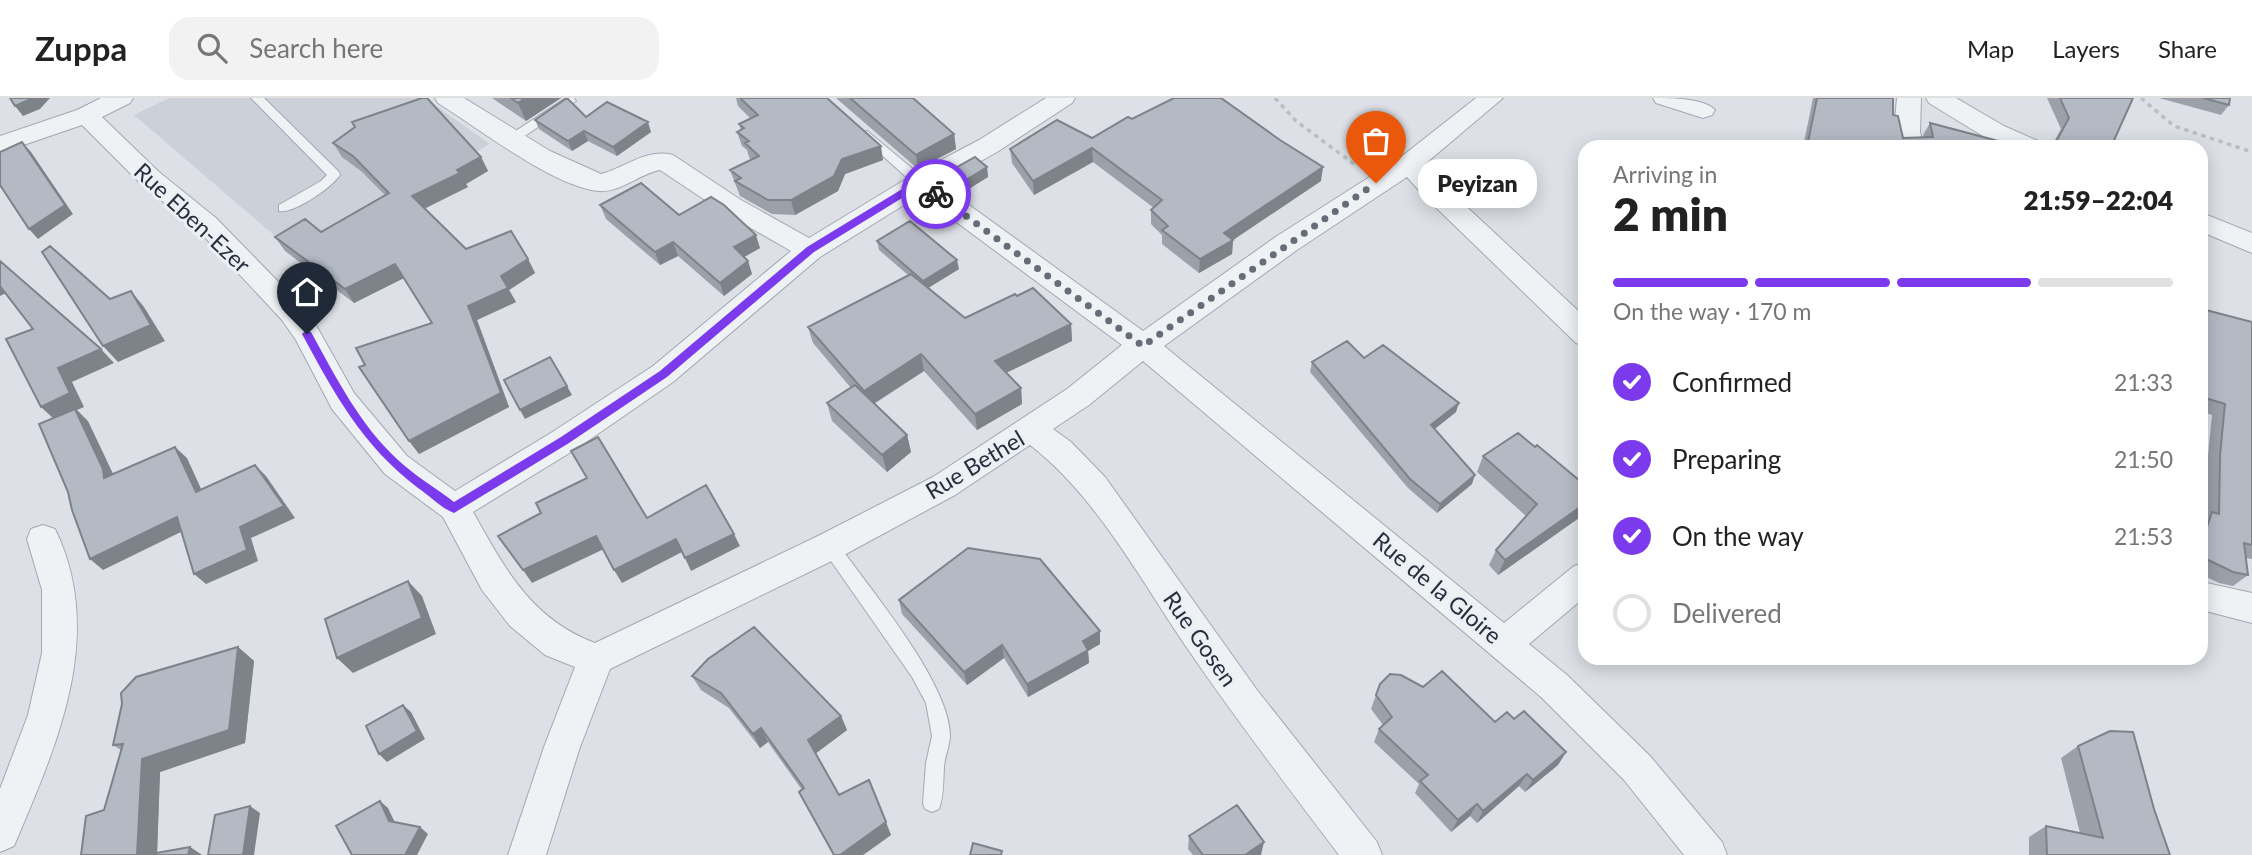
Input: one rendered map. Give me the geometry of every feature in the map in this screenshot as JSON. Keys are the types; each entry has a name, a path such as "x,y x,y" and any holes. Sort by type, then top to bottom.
{"street":[{"path":"7,138 86,116 121,98"},
{"path":"447,98 577,176 600,183 611,181 650,163 664,161 732,206 810,250"},
{"path":"454,508 565,440 663,374 810,250 920,182 988,146 1063,98"},
{"name":"Rue Bethel","path":"596,659 944,486 1032,430 1143,346 1376,183 1410,163 1491,98"},
{"path":"1665,98 1703,110"},
{"path":"1909,98 1907,132 1909,140"},
{"path":"1938,98 1994,132 2013,140"},
{"name":"Rue Eben-Ezer","path":"86,116 150,178 207,224 292,313 307,334 343,401 381,450 405,472 454,508 494,580 522,616 557,644 596,659"},
{"path":"1410,163 1432,189 1578,328"},
{"name":"Rue de la Gloire","path":"920,182 1179,372 1554,686 1637,768 1709,855"},
{"path":"2208,225 2252,244"},
{"name":"Rue Gosen","path":"1032,430 1060,451 1094,486 1244,702 1363,855"},
{"path":"0,833 28,767 45,715 61,635 59,590 43,539"},
{"path":"1503,644 1578,583"},
{"path":"2208,597 2252,608"},
{"path":"527,855 562,747 596,659"}],"lane":[{"path":"257,98 334,175 326,184 284,208"},
{"path":"512,139 570,101"},
{"path":"859,128 920,182"},
{"path":"830,545 918,671 935,702 941,736 935,763 932,803"}],"path":[{"path":"1275,98 1296,121 1376,183"},
{"path":"2141,98 2174,126 2252,152"}],"shaded area":[{"path":"169,98 425,98 490,144 297,255 134,115"}],"building":[{"path":"10,98 33,98 15,106"},
{"path":"427,98 481,157 457,170 460,173 412,196 466,249 511,231 528,259 501,276 508,288 468,306 501,393 409,441 359,367 365,365 356,348 432,323 395,264 345,289 275,237 305,219 321,232 389,193 353,156 333,143 355,127 352,122"},
{"path":"511,98 525,98 518,103"},
{"path":"567,98 586,117 607,102 648,122 613,147 584,131 568,141 535,120"},
{"path":"740,98 827,98 881,146 842,159 834,176 791,200 768,200 735,181 741,178 730,170 759,156 745,143 749,141 737,132 744,128 739,124 758,115"},
{"path":"850,98 913,98 954,134 916,155"},
{"path":"1174,98 1221,98 1323,167 1224,233 1233,240 1200,259 1162,230 1168,226 1151,210 1162,200 1092,148 1033,181 1010,149 1057,120 1092,138 1128,117 1132,119"},
{"path":"1817,98 1893,98 1893,115 1898,116 1903,138 1933,137 1930,123 1994,140 1808,140"},
{"path":"2060,98 2133,98 2114,140 2057,140 2069,118"},
{"path":"2203,98 2230,98 2229,105"},
{"path":"22,142 65,205 29,229 0,185 0,152"},
{"path":"975,157 987,167 958,185 943,175"},
{"path":"641,183 679,215 711,197 724,205 756,235 734,247 748,261 720,283 673,242 655,252 600,205"},
{"path":"910,221 957,260 923,281 877,241"},
{"path":"50,246 110,299 131,291 151,325 103,346 42,252"},
{"path":"0,261 101,349 58,368 70,393 41,407 6,339 33,329 0,286"},
{"path":"911,274 965,318 1033,288 1071,324 995,361 1021,388 975,414 921,354 864,391 808,327"},
{"path":"2208,311 2252,322 2252,545 2244,543 2248,575 2233,572 2208,560 2208,524 2212,512 2219,514 2220,455 2225,404 2208,399"},
{"path":"1347,341 1364,358 1383,345 1459,403 1431,425 1475,475 1440,504 1410,479 1312,362"},
{"path":"550,357 567,386 520,410 504,380"},
{"path":"855,385 907,435 882,455 827,403"},
{"path":"75,409 103,469 104,478 175,447 196,492 255,465 284,506 240,527 247,550 194,574 177,517 90,559 68,492 39,424"},
{"path":"1518,433 1535,447 1537,445 1578,479 1578,509 1505,560 1496,550 1537,504 1483,456"},
{"path":"598,437 647,518 706,485 734,534 685,558 676,539 614,570 596,536 523,570 498,536 541,513 536,503 587,478 571,451"},
{"path":"968,548 1040,559 1100,631 1083,641 1088,650 1027,684 1002,645 964,672 899,600"},
{"path":"408,581 422,618 337,658 325,619"},
{"path":"754,627 841,716 808,740 839,795 869,780 886,822 840,855 834,855 799,792 804,788 761,728 753,734 721,693 692,676 708,659"},
{"path":"238,647 229,730 142,759 137,855 81,855 86,816 104,810 123,744 113,745 122,704 121,693 136,677"},
{"path":"1442,671 1495,722 1507,712 1514,719 1524,711 1566,752 1533,780 1527,774 1483,811 1477,804 1458,820 1420,781 1428,775 1379,729 1392,717 1376,695 1380,684 1390,674 1401,675 1423,687"},
{"path":"403,705 417,731 379,754 366,726"},
{"path":"2110,731 2133,732 2170,855 2047,855 2046,826 2103,838 2078,746"},
{"path":"380,801 389,821 420,827 405,855 352,855 336,826"},
{"path":"1237,805 1264,842 1245,855 1203,855 1189,836"},
{"path":"250,806 243,855 208,855 215,815"},
{"path":"973,843 1002,851 1001,855 970,855"},
{"path":"190,847 188,855 145,855"}],"way so far":[{"path":"936,194 1143,346 1376,183"}],"place":[{"name":"Peyizan","path":"1376,183"}],"route":[{"path":"307,334 343,401 381,450 396,465 454,508 565,440 663,374 810,250 920,182 936,194"}]}
